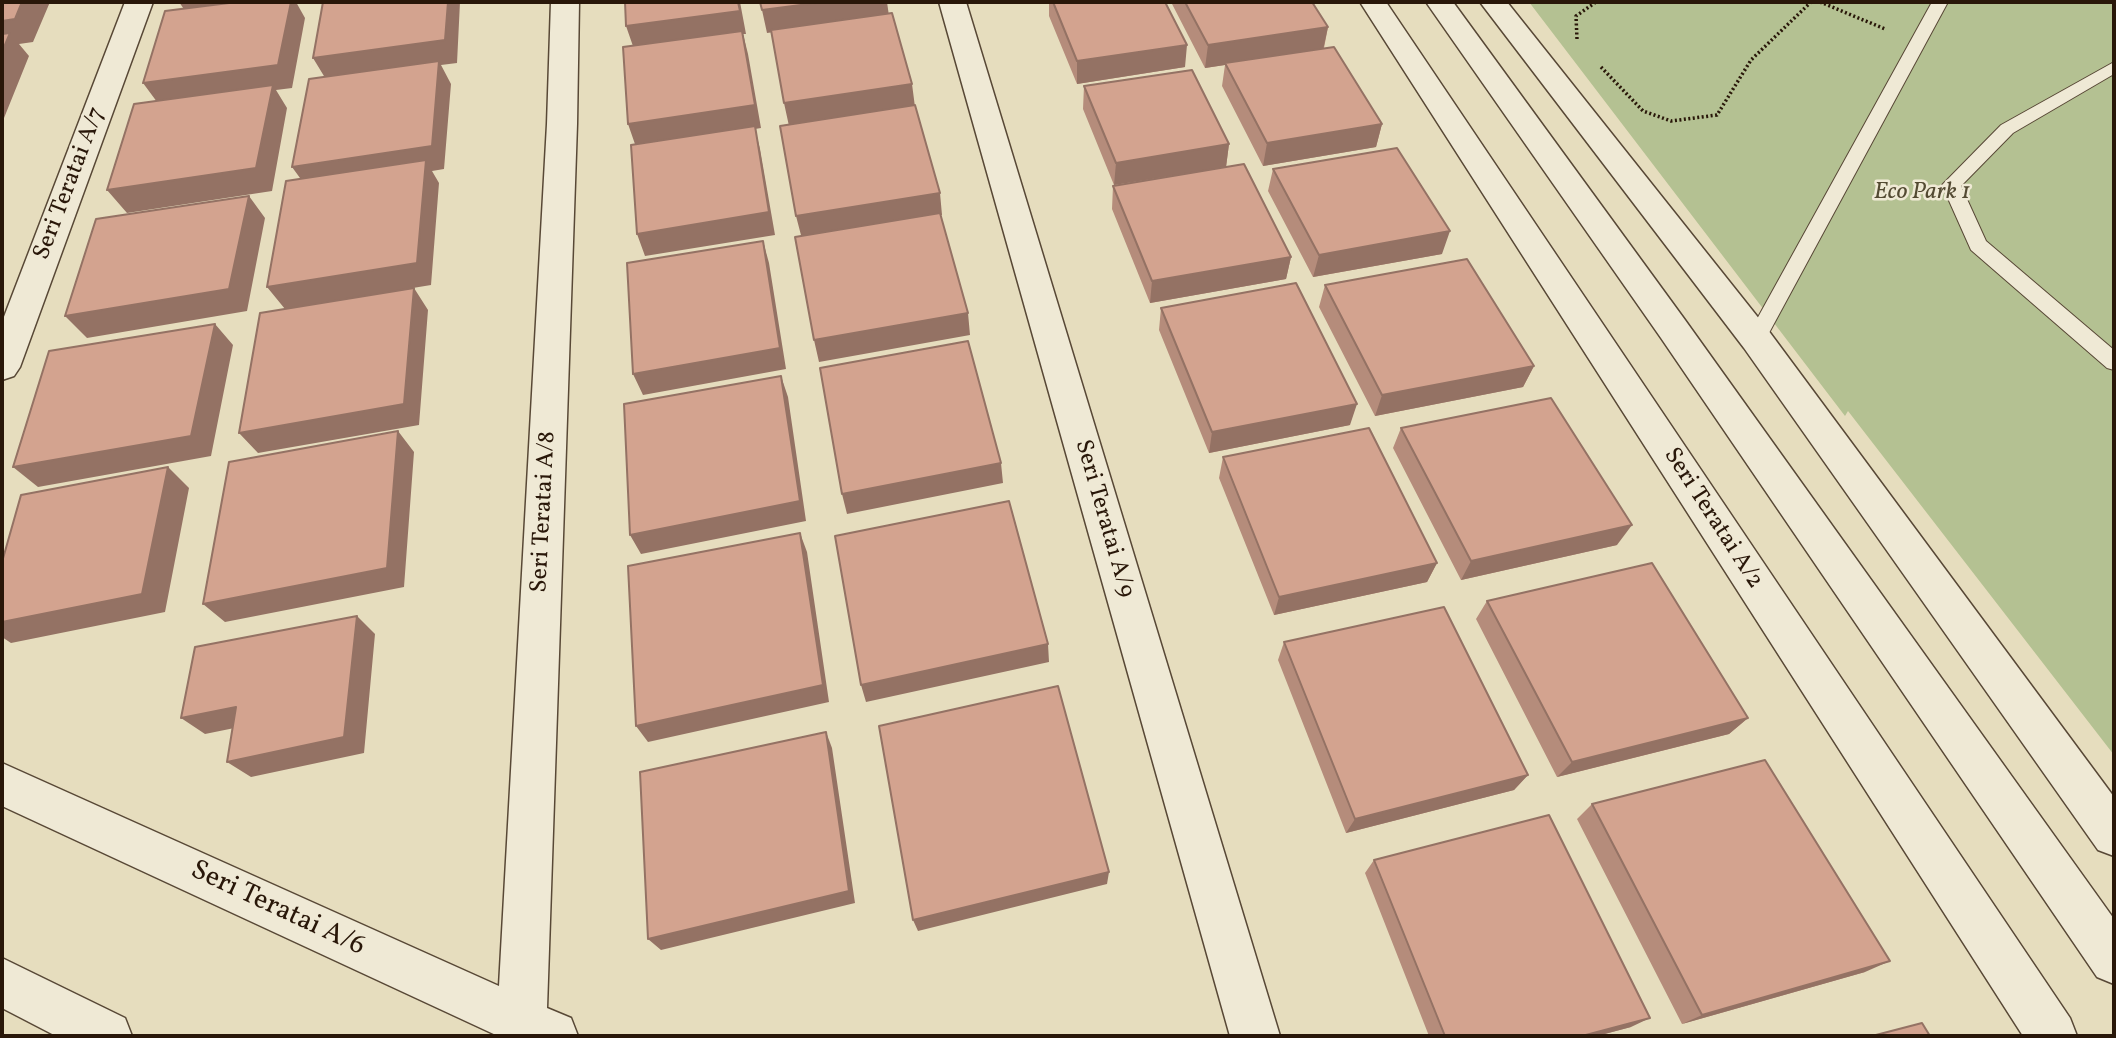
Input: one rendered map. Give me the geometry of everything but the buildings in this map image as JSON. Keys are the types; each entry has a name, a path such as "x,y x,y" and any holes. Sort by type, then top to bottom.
{"street":[{"name":"Seri Teratai A/7","path":"2,367 139,2"},
{"name":"Seri Teratai A/8","path":"537,1029 565,2"},
{"name":"Seri Teratai A/9","path":"952,2 1255,1036"},
{"name":"Seri Teratai A/2","path":"1373,2 2052,1036"},
{"path":"1438,2 1673,329 2114,960"},
{"path":"1493,2 1756,339 2114,834"},
{"name":"Seri Teratai A/6","path":"2,784 537,1029"},
{"path":"2,982 107,1036"}],"lane":[{"path":"1756,339 1940,2"},
{"path":"2114,67 2007,129 1951,185 1978,245 2114,362"}],"path":[{"path":"1577,41 1576,16 1596,2"},
{"path":"1596,61 1643,111 1671,121 1717,115 1751,60 1811,2"},
{"path":"1820,2 1918,42"}],"green space":[{"name":"Eco Park 1","path":"1529,2 2114,2 2114,755 1848,411 1845,416"}]}
